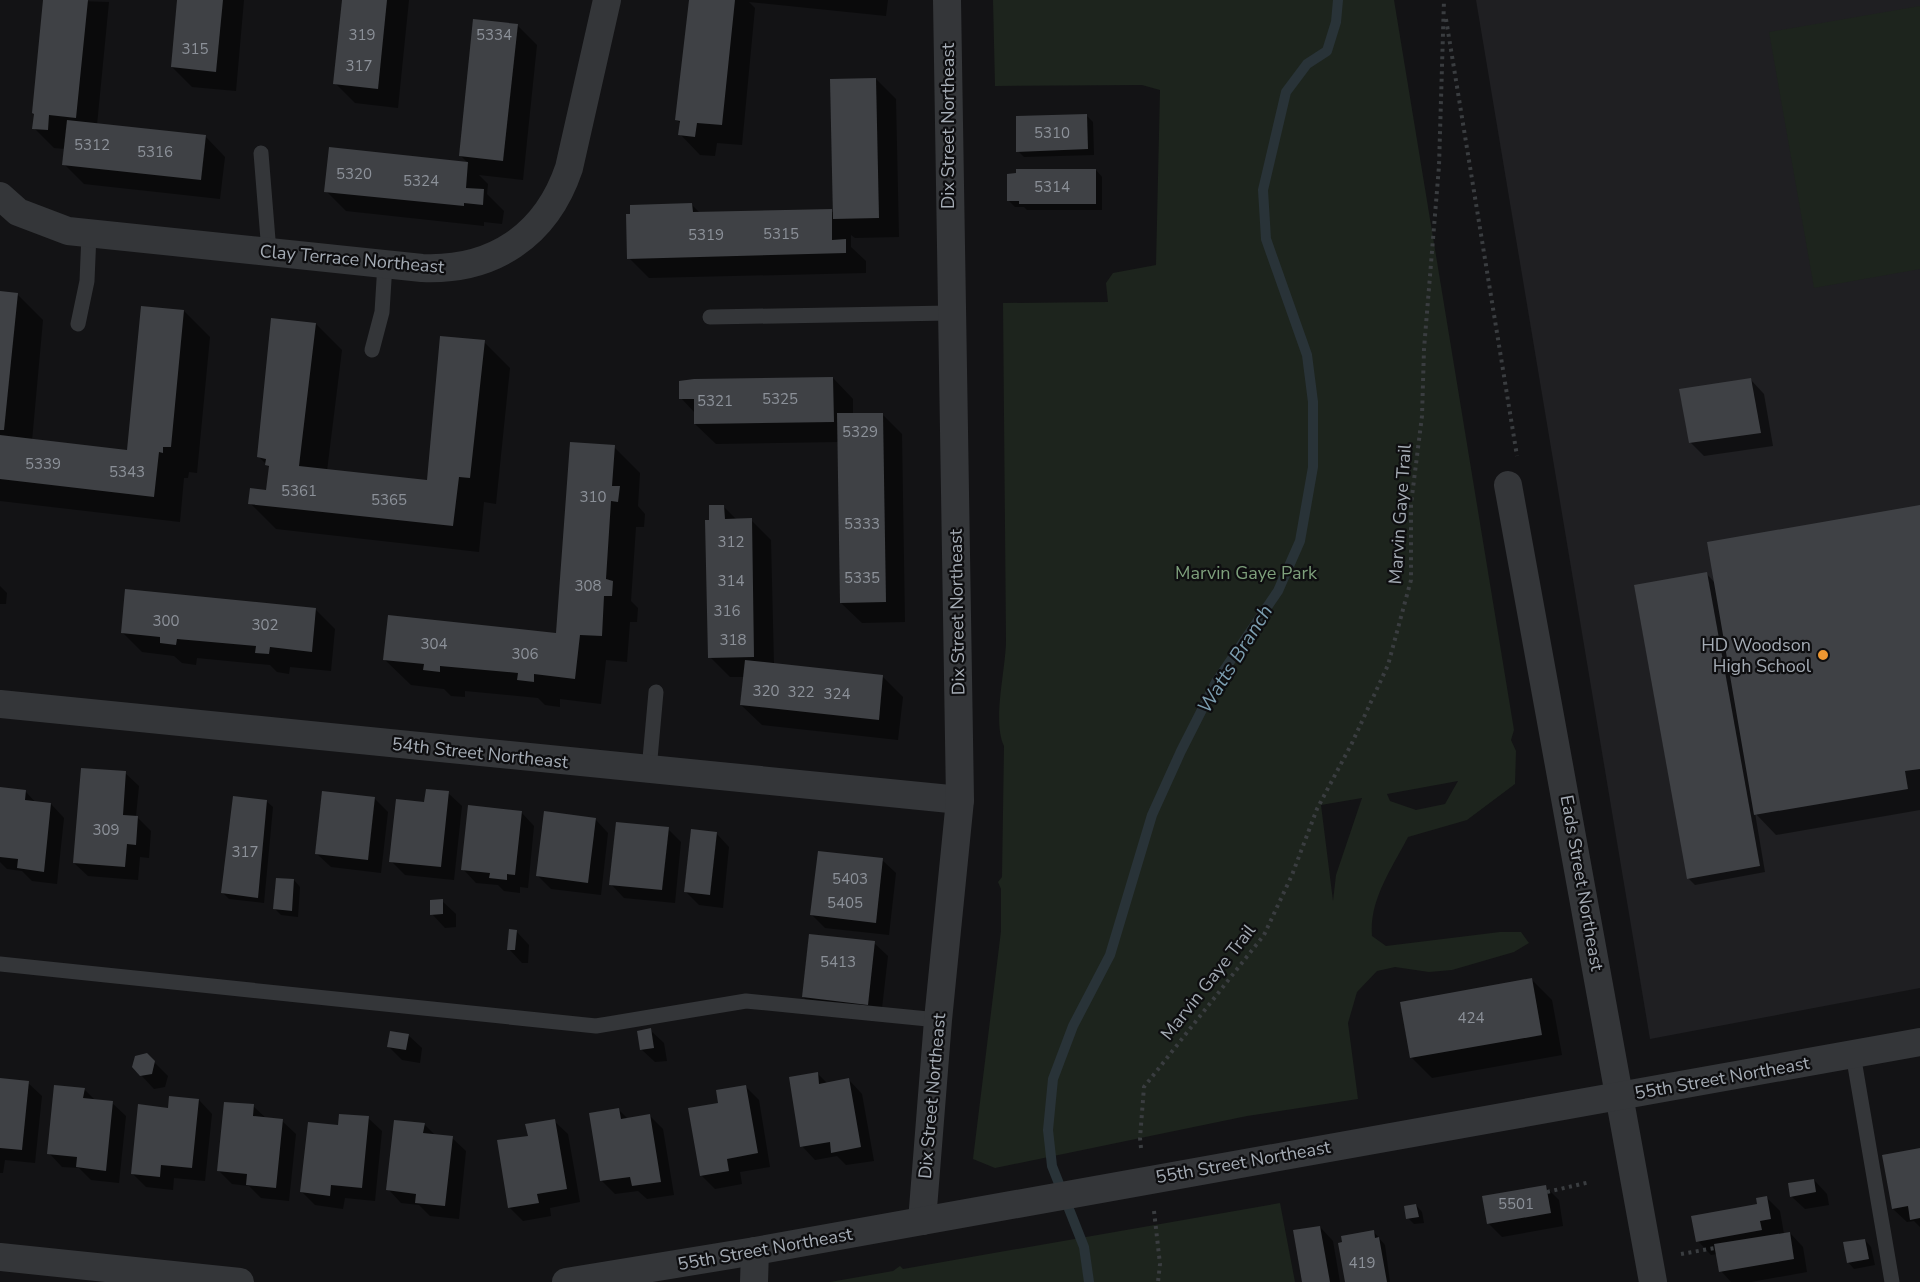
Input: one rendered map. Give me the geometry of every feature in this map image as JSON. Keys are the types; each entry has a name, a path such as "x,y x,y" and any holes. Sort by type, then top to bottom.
{"street":[{"name":"Clay Terrace Northeast","path":"0,196 18,212 29,217 68,231 89,234 445,268 486,260 510,248 548,212 561,192 569,168 608,0"},
{"name":"Dix Street Northeast","path":"922,1221 938,1020 960,800 948,0"},
{"name":"Eads Street Northeast","path":"1508,485 1621,1095 1653,1282"},
{"name":"54th Street Northeast","path":"0,704 960,800"},
{"name":"55th Street Northeast","path":"566,1282 755,1251 1920,1042"},
{"path":"754,1282 755,1251"},
{"path":"0,1257 240,1282"}],"lane":[{"path":"261,153 269,252"},
{"path":"78,324 87,281 89,234"},
{"path":"372,350 382,312 385,264"},
{"path":"710,317 951,313"},
{"path":"649,770 656,692"},
{"path":"0,964 596,1026 746,1001 938,1020"},
{"path":"1853,1054 1892,1282"}],"path":[{"name":"Marvin Gaye Trail","path":"1140,1138 1144,1087 1264,935 1292,875 1317,808 1352,743 1388,665 1397,633 1411,580 1411,504 1422,416 1424,349 1439,166 1444,0"},
{"path":"1445,11 1520,471 1508,485"},
{"path":"1547,1192 1590,1182"},
{"path":"1157,1224 1158,1282"},
{"path":"1674,1256 1715,1248"}],"shaded area":[{"name":"HD Woodson High School","path":"1476,0 1920,0 1920,988 1650,1039"}],"green space":[{"name":"Marvin Gaye Park","path":"993,0 1394,0 1514,730 1511,740 1516,751 1515,784 1467,820 1408,837 1378,897 1372,923 1372,936 1386,946 1500,932 1521,932 1529,943 1514,952 1452,970 1429,972 1395,967 1377,971 1357,992 1348,1023 1358,1099 1247,1116 995,1168 973,1159 1001,931 1001,889 998,882 1002,877 1004,746 999,723 999,709 1006,640 1003,303 1108,302 1106,283 1113,273 1156,265 1160,90 1142,85 995,86","holes":["1458,781 1445,804 1416,810 1390,801 1387,794","1362,798 1336,875 1333,901 1321,805"]},
{"path":"1920,6 1920,269 1814,288 1769,32"},
{"path":"1280,1203 1295,1282 830,1282 893,1271 900,1266 903,1269"}],"building":[{"path":"43,0 88,0 76,118 49,115 48,130 32,129"},
{"path":"177,0 223,0 216,72 171,67"},
{"path":"342,0 387,0 378,89 333,84"},
{"path":"689,0 735,0 722,125 697,123 695,137 678,135 680,121 675,120"},
{"path":"473,19 518,24 503,161 459,156"},
{"path":"876,78 879,218 833,219 830,79"},
{"path":"1087,114 1088,149 1016,152 1016,116"},
{"path":"67,120 206,135 201,180 62,165"},
{"path":"329,147 468,162 466,188 484,189 483,205 464,203 464,206 324,192"},
{"path":"1016,169 1096,169 1096,204 1019,204 1019,201 1007,201 1007,174 1016,173"},
{"path":"692,203 693,212 832,209 832,240 846,239 846,253 627,259 626,214 630,214 630,205"},
{"path":"0,291 18,293 4,430 0,430"},
{"path":"141,306 184,310 171,447 163,447 163,453 159,452 154,497 0,479 0,435 127,450"},
{"path":"271,318 316,323 299,466 427,480 440,336 485,340 470,478 459,477 453,526 248,504 250,488 266,490 269,466 265,465 266,459 257,457"},
{"path":"833,377 834,422 694,424 694,399 679,399 679,381"},
{"path":"1751,378 1761,433 1689,443 1679,389"},
{"path":"837,413 883,413 886,602 840,603"},
{"path":"570,442 615,445 612,486 620,486 618,502 611,501 606,579 613,581 612,596 604,596 602,636 580,635 575,679 534,674 534,682 517,680 518,673 440,666 440,672 423,670 424,664 383,660 388,615 556,633"},
{"path":"709,505 724,505 725,519 752,518 754,657 708,658 705,520 709,520"},
{"name":"HD Woodson High School","path":"1920,505 1920,769 1905,771 1908,789 1754,815 1707,542"},
{"path":"1707,572 1760,866 1687,879 1634,585"},
{"path":"125,589 316,608 312,652 270,647 269,654 255,653 256,646 177,639 176,645 160,643 160,637 121,633"},
{"path":"745,660 883,675 879,720 740,705"},
{"path":"81,768 126,771 123,815 138,816 136,845 127,844 125,867 73,863"},
{"path":"0,787 26,790 25,800 51,803 44,872 17,868 18,859 0,857"},
{"path":"426,789 449,791 441,867 389,862 396,799 424,802"},
{"path":"322,791 375,797 368,860 315,854"},
{"path":"233,796 267,800 258,898 221,893"},
{"path":"468,805 522,811 515,875 507,874 507,880 489,878 490,873 461,870"},
{"path":"544,811 596,818 588,883 536,876"},
{"path":"616,822 669,827 662,890 609,885"},
{"path":"691,829 717,832 710,895 684,892"},
{"path":"818,851 883,858 876,923 810,915"},
{"path":"276,878 294,879 292,911 273,909"},
{"path":"443,899 443,914 430,915 430,900"},
{"path":"509,929 517,930 515,950 507,950"},
{"path":"809,934 875,941 868,1005 802,997"},
{"path":"1532,978 1542,1035 1410,1058 1400,1002"},
{"path":"651,1028 654,1048 640,1050 637,1031"},
{"path":"390,1031 409,1034 406,1050 387,1047"},
{"path":"147,1053 155,1061 152,1074 140,1076 132,1067 135,1056"},
{"path":"818,1072 819,1084 849,1078 861,1147 831,1153 830,1142 800,1147 789,1077"},
{"path":"0,1078 29,1081 22,1150 0,1148"},
{"path":"54,1085 85,1088 83,1098 113,1101 106,1171 76,1167 77,1157 47,1154"},
{"path":"746,1085 758,1153 727,1159 729,1171 700,1176 688,1108 718,1103 716,1090"},
{"path":"169,1096 199,1099 192,1168 161,1165 160,1177 131,1174 138,1104 168,1108"},
{"path":"224,1102 254,1104 253,1116 283,1119 276,1188 246,1185 247,1174 217,1171"},
{"path":"619,1108 621,1119 650,1114 661,1182 632,1186 630,1177 600,1181 589,1113"},
{"path":"339,1114 369,1116 362,1188 331,1185 330,1196 300,1192 308,1122 338,1125"},
{"path":"555,1119 567,1189 537,1194 539,1203 508,1208 497,1140 528,1136 525,1124"},
{"path":"394,1120 425,1123 423,1133 453,1136 445,1206 415,1203 416,1194 386,1190"},
{"path":"1920,1148 1920,1218 1910,1220 1908,1206 1892,1209 1882,1155"},
{"path":"1814,1179 1816,1192 1790,1197 1788,1183"},
{"path":"1546,1185 1551,1213 1487,1224 1482,1196"},
{"path":"1767,1196 1771,1219 1760,1221 1762,1230 1696,1242 1691,1216 1757,1204 1756,1198"},
{"path":"1416,1204 1419,1217 1406,1219 1404,1206"},
{"path":"1320,1226 1330,1282 1302,1282 1293,1230"},
{"path":"1374,1230 1375,1238 1379,1237 1387,1282 1345,1282 1338,1243 1342,1242 1341,1236"},
{"path":"1790,1232 1794,1259 1719,1272 1714,1244"},
{"path":"1865,1239 1869,1259 1847,1263 1843,1242"}],"waterway":[{"name":"Watts Branch","path":"1089,1282 1084,1247 1052,1166 1048,1130 1053,1079 1073,1026 1110,955 1152,815 1181,751 1216,682 1278,591 1300,541 1313,467 1313,402 1307,355 1266,239 1263,190 1286,92 1307,64 1327,51 1336,22 1338,0"}],"place":[{"name":"HD Woodson High School","path":"1823,655"}]}
